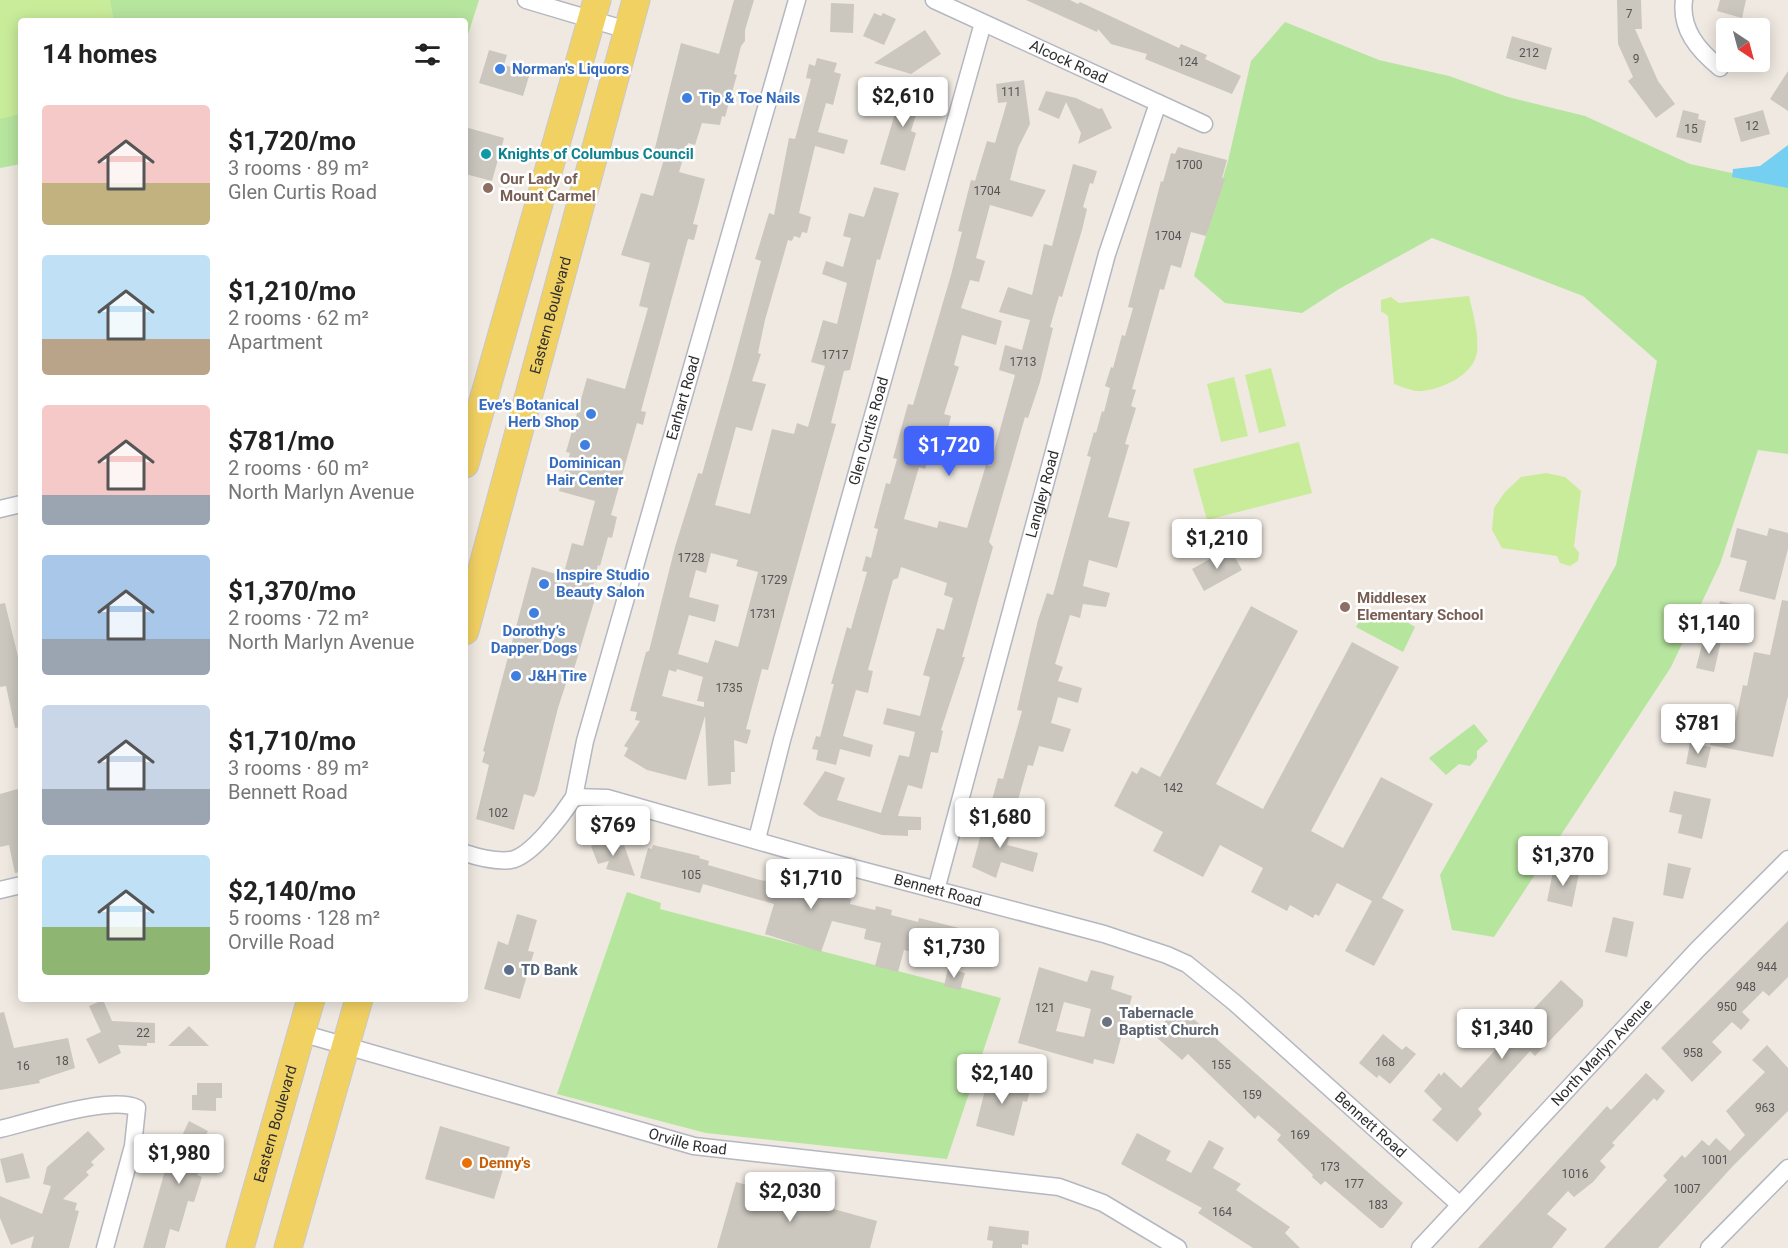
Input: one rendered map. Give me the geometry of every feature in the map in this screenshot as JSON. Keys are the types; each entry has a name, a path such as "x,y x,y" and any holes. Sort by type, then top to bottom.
{"main road":[{"name":"Eastern Boulevard","path":"468,620 636,0"},
{"path":"468,443 473,409 595,9"},
{"name":"Eastern Boulevard","path":"240,1248 310,1002"},
{"path":"288,1248 358,1002"}],"street":[{"path":"526,0 595,9 627,30"},
{"name":"Earhart Road","path":"574,797 585,741 796,0"},
{"name":"Alcock Road","path":"934,0 1204,124"},
{"path":"1684,0 1682,14 1692,38 1716,65"},
{"name":"Glen Curtis Road","path":"757,839 782,740 983,22"},
{"name":"Langley Road","path":"936,890 1104,265 1158,103"},
{"path":"0,509 18,507"},
{"path":"468,854 485,860 514,860 552,830 574,797"},
{"name":"Bennett Road","path":"574,797 627,802 936,890 1104,934 1187,964 1235,1003 1460,1205"},
{"name":"North Marlyn Avenue","path":"1420,1248 1697,950 1788,859"},
{"path":"0,890 18,886"},
{"name":"Orville Road","path":"301,1034 694,1146 1059,1187 1103,1203 1178,1248"},
{"path":"0,1129 105,1104 128,1104 137,1108 133,1146 105,1248"},
{"path":"1709,1248 1788,1168"}],"green space":[{"path":"0,0 479,0 468,35 468,18 18,18 18,165 0,168"},
{"path":"0,0 110,0 113,18 18,18 18,115 0,119"},
{"path":"1285,22 1379,60 1449,76 1508,97 1585,116 1690,164 1788,185 1788,454 1758,450 1720,564 1671,667 1494,937 1452,930 1440,875 1616,565 1657,361 1583,296 1432,238 1339,289 1302,313 1225,303 1194,276 1228,161 1251,61"},
{"path":"1469,296 1477,338 1477,352 1470,368 1447,384 1430,390 1415,391 1394,384 1388,316 1381,311 1381,300 1391,297 1399,303"},
{"path":"1271,368 1286,426 1259,433 1245,375"},
{"path":"1234,377 1248,436 1221,442 1207,384"},
{"path":"1299,442 1312,493 1207,520 1193,469"},
{"path":"1546,473 1565,477 1581,491 1574,546 1579,553 1578,561 1570,566 1560,563 1557,556 1502,548 1492,530 1494,508 1505,492 1521,477"},
{"path":"1387,610 1415,627 1403,652 1356,627 1366,611"},
{"path":"1474,724 1488,741 1477,751 1477,758 1470,766 1459,764 1446,775 1429,758"},
{"path":"627,892 661,903 660,909 1001,998 947,1159 706,1133 557,1094"}],"water":[{"path":"1788,145 1788,188 1732,177 1733,169 1760,166"}],"building":[{"path":"734,0 754,0 745,30 745,41 741,46 734,74 737,75 725,117 722,116 720,125 702,123 695,145 688,143 679,172 705,179 693,224 698,225 694,240 688,239 641,411 646,412 643,425 637,423 611,515 617,517 612,538 608,537 600,566 598,565 592,590 597,592 574,669 571,668 558,708 537,791 534,797 524,794 514,830 476,819 489,765 482,762 485,752 483,751 532,567 563,576 572,543 583,546 595,501 559,491 570,453 566,452 587,378 625,389 648,308 639,306 650,263 621,255 641,193 653,196 664,159 653,156 681,43 719,54"},
{"path":"1026,0 1070,0 1078,4 1080,2 1179,48 1181,44 1207,55 1205,59 1241,76 1232,94 1145,59 1147,54 1111,44 1098,29 1097,32"},
{"path":"1617,0 1641,0 1642,29 1635,29 1658,81 1675,104 1656,118 1628,81 1633,77 1618,44"},
{"path":"1720,0 1746,0 1742,18 1717,11"},
{"path":"831,3 854,4 853,33 830,32"},
{"path":"874,13 881,16 883,13 896,19 884,45 863,36"},
{"path":"925,30 941,54 911,74 874,63"},
{"path":"1512,36 1552,48 1546,70 1506,58"},
{"name":"Norman's Liquors","path":"489,50 507,55 504,65 530,73 523,96 479,83"},
{"path":"817,58 837,63 834,72 841,74 833,105 826,103 818,132 848,140 844,154 815,146 799,213 811,217 807,233 802,232 800,238 794,236 792,241 788,240 765,320 758,353 761,354 752,381 766,384 752,431 736,427 715,505 750,514 772,429 794,434 797,423 808,427 825,366 811,362 823,320 837,324 847,283 822,274 826,261 843,267 851,238 843,236 849,213 864,217 874,187 899,193 880,260 877,259 850,370 844,371 831,423 836,424 768,670 762,669 746,729 751,730 747,744 734,740 735,772 731,772 731,784 708,786 705,716 686,780 647,770 624,756 628,748 624,746 640,721 635,720 637,712 630,711 646,652 649,651 675,547 698,473 702,474 733,365 761,261 755,259 769,213 774,215 789,138 795,139 811,79 806,78 809,64 815,66","holes":["711,553 738,560 736,566 758,572 738,647 715,640 708,663 678,654 689,615 715,622 719,605 689,597 696,570 706,573","677,669 703,677 697,701 704,702 704,707 662,696 669,670 676,672"]},
{"path":"1788,71 1788,111 1770,99"},
{"path":"1024,80 1030,124 1018,148 1010,180 1046,190 1032,217 990,205 976,258 985,261 979,282 970,280 961,308 1002,321 996,345 962,335 954,365 959,367 944,414 951,416 948,429 960,432 953,460 930,454 925,469 919,467 904,519 937,528 939,521 967,528 986,465 990,466 1015,375 999,370 1005,345 1022,350 1030,320 999,312 1008,287 1032,295 1044,244 1052,246 1073,164 1097,171 1093,184 1090,183 1083,207 1087,209 1082,230 1062,297 1059,296 1050,327 1053,328 1040,382 1028,418 1025,417 989,542 993,547 962,657 965,657 941,730 943,731 938,753 931,752 922,789 908,785 898,816 921,817 921,830 908,830 908,836 882,835 819,816 803,804 825,771 845,778 837,800 881,813 899,755 909,757 915,732 883,724 887,708 920,716 930,677 923,675 937,628 944,630 953,598 944,595 947,583 901,567 898,578 893,580 868,670 873,671 868,693 856,690 843,736 873,745 870,757 840,749 836,765 816,760 818,750 812,749 816,736 820,737 834,684 831,684 847,627 851,629 867,572 862,571 866,556 871,558 878,529 874,528 886,483 890,484 897,459 893,458 908,404 913,405 951,275 962,232 958,231 971,180 975,181 987,141 995,143 1007,102 998,103 996,84"},
{"path":"904,83 928,90 924,103 920,102 911,131 916,133 905,171 880,164"},
{"path":"1046,91 1076,98 1099,109 1102,108 1112,128 1078,144 1081,133 1066,102 1059,119 1038,110"},
{"path":"1683,110 1699,114 1698,119 1706,121 1701,143 1676,137"},
{"path":"1763,110 1770,134 1741,142 1734,118"},
{"name":"Knights of Columbus Council","path":"468,128 504,138 492,181 468,175"},
{"path":"1178,147 1227,160 1222,178 1225,179 1206,236 1191,232 1181,268 1171,265 1164,290 1160,289 1132,389 1136,390 1131,406 1136,408 1125,444 1129,445 1108,517 1130,522 1117,568 1089,560 1083,586 1110,593 1106,607 1083,604 1080,618 1070,615 1055,664 1063,667 1058,681 1082,688 1078,703 1058,697 1051,723 1071,729 1063,752 1039,746 1033,766 1028,765 1014,814 990,807 998,778 1003,779 1022,711 1017,710 1038,620 1047,593 1053,595 1091,457 1087,456 1102,411 1104,412 1110,388 1105,386 1111,367 1113,368 1122,335 1125,336 1133,308 1128,307 1161,181 1163,182 1171,153 1175,154"},
{"path":"1737,528 1767,536 1769,528 1788,533 1788,549 1775,600 1739,591 1747,561 1730,557"},
{"path":"1230,548 1242,570 1204,591 1192,569"},
{"path":"1782,600 1788,601 1788,696 1773,757 1710,745 1715,718 1735,723 1743,685 1747,686 1754,652 1770,655"},
{"path":"1720,601 1737,605 1733,626 1715,622"},
{"path":"5,603 18,657 18,728 15,728 6,686 0,687 0,604"},
{"path":"1251,606 1298,631 1216,784 1263,809 1352,642 1399,667 1311,831 1343,848 1381,777 1433,804 1382,898 1404,910 1374,966 1345,951 1372,901 1337,883 1319,916 1315,914 1313,918 1290,905 1287,911 1251,892 1263,868 1220,845 1203,877 1153,851 1163,832 1114,806 1132,771 1137,774 1141,767 1160,777"},
{"path":"1704,637 1721,641 1714,672 1696,668"},
{"path":"1690,743 1711,747 1706,768 1686,764"},
{"path":"18,789 18,872 15,873 9,845 0,847 0,794"},
{"path":"1674,791 1711,799 1702,839 1678,833 1682,815 1669,812"},
{"path":"985,819 1014,820 1007,845 1038,853 1033,872 1001,862 996,878 972,867"},
{"path":"613,838 617,848 624,845 635,876 606,869 609,861 598,864 591,846"},
{"path":"653,845 700,856 699,858 709,861 708,865 760,880 766,881 768,875 851,899 850,904 875,910 876,906 892,910 891,915 918,922 919,918 971,931 962,964 904,950 898,972 875,966 881,943 864,939 866,929 832,921 821,952 765,934 774,904 703,884 700,893 640,878 648,848 652,849"},
{"path":"1668,863 1691,868 1683,899 1663,895"},
{"path":"1554,867 1579,873 1572,907 1547,901"},
{"name":"TD Bank","path":"517,914 537,920 528,951 534,952 520,999 484,989 498,941 508,945"},
{"path":"1613,917 1634,922 1627,957 1605,952"},
{"path":"1788,921 1788,977 1769,996 1763,991 1742,1012 1750,1020 1741,1030 1732,1022 1712,1042 1722,1052 1692,1082 1661,1048"},
{"path":"1039,967 1087,982 1091,970 1114,976 1111,989 1132,996 1114,1064 1094,1059 1093,1064 1018,1043","holes":["1064,1002 1091,1009 1084,1037 1056,1031"]},
{"path":"948,968 965,973 960,990 944,986"},
{"path":"1561,980 1583,1000 1583,1006 1535,1056 1530,1051 1478,1109 1482,1114 1457,1142 1432,1120 1442,1109 1424,1091 1439,1073 1441,1076 1444,1072 1461,1088 1497,1048 1491,1042 1513,1018 1515,1020 1523,1012 1527,1016"},
{"path":"104,1002 112,1021 155,1023 155,1043 147,1043 147,1046 118,1045 121,1053 99,1064 86,1039 101,1032 89,1006"},
{"path":"1180,1007 1403,1203 1383,1228 1380,1228 1325,1181 1321,1185 1312,1177 1313,1175 1277,1140 1281,1135 1258,1115 1255,1119 1188,1054 1182,1060 1155,1036 1159,1031 1157,1029"},
{"path":"4,1012 14,1048 68,1038 75,1068 39,1080 40,1083 0,1090 0,1013"},
{"path":"189,1026 209,1046 168,1046"},
{"path":"1383,1034 1402,1050 1406,1046 1416,1054 1390,1084 1379,1075 1377,1078 1359,1063"},
{"path":"1767,1045 1788,1068 1788,1111 1733,1166 1658,1248 1604,1248 1667,1180 1663,1176 1682,1155 1685,1158 1702,1140 1709,1146 1716,1138 1730,1151 1745,1135 1726,1111 1765,1072 1752,1060"},
{"path":"1646,1073 1665,1091 1657,1101 1654,1098 1612,1143 1615,1145 1600,1161 1606,1167 1593,1182 1574,1197 1568,1191 1547,1214 1567,1229 1552,1248 1478,1248 1607,1106 1611,1110"},
{"path":"989,1074 1031,1085 1027,1102 1023,1101 1014,1136 976,1126"},
{"path":"197,1083 222,1083 222,1098 216,1098 216,1111 192,1110 192,1095 197,1095"},
{"path":"189,1121 208,1131 206,1135 215,1139 197,1175 202,1177 194,1202 188,1201 179,1232 170,1229 165,1248 143,1248 164,1174"},
{"name":"Denny's","path":"440,1126 510,1147 494,1199 425,1179"},
{"path":"88,1131 105,1149 91,1162 94,1165 86,1172 89,1175 63,1199 77,1203 75,1210 79,1211 69,1248 31,1248 34,1236 11,1245 0,1218 0,1196 42,1214 51,1186 43,1184 47,1167"},
{"path":"1137,1133 1171,1151 1166,1160 1191,1173 1209,1140 1224,1148 1213,1168 1241,1184 1236,1190 1290,1227 1285,1233 1300,1248 1253,1248 1198,1213 1202,1208 1121,1164"},
{"path":"23,1153 30,1178 6,1183 0,1159"},
{"path":"736,1182 877,1221 870,1248 717,1248"},
{"path":"989,1226 1029,1231 1028,1245 1022,1244 1022,1248 992,1248 993,1241 987,1240"}],"place":[{"name":"Norman's Liquors","path":"500,69"},
{"name":"Tip & Toe Nails","path":"687,98"},
{"name":"Knights of Columbus Council","path":"486,154"},
{"name":"Our Lady of Mount Carmel","path":"488,188"},
{"name":"Eve’s Botanical Herb Shop","path":"591,414"},
{"name":"Dominican Hair Center","path":"585,445"},
{"name":"Inspire Studio Beauty Salon","path":"544,584"},
{"name":"Middlesex Elementary School","path":"1345,607"},
{"name":"Dorothy’s Dapper Dogs","path":"534,613"},
{"name":"J&H Tire","path":"516,676"},
{"name":"TD Bank","path":"509,970"},
{"name":"Tabernacle Baptist Church","path":"1107,1022"},
{"name":"Denny's","path":"467,1163"}]}
